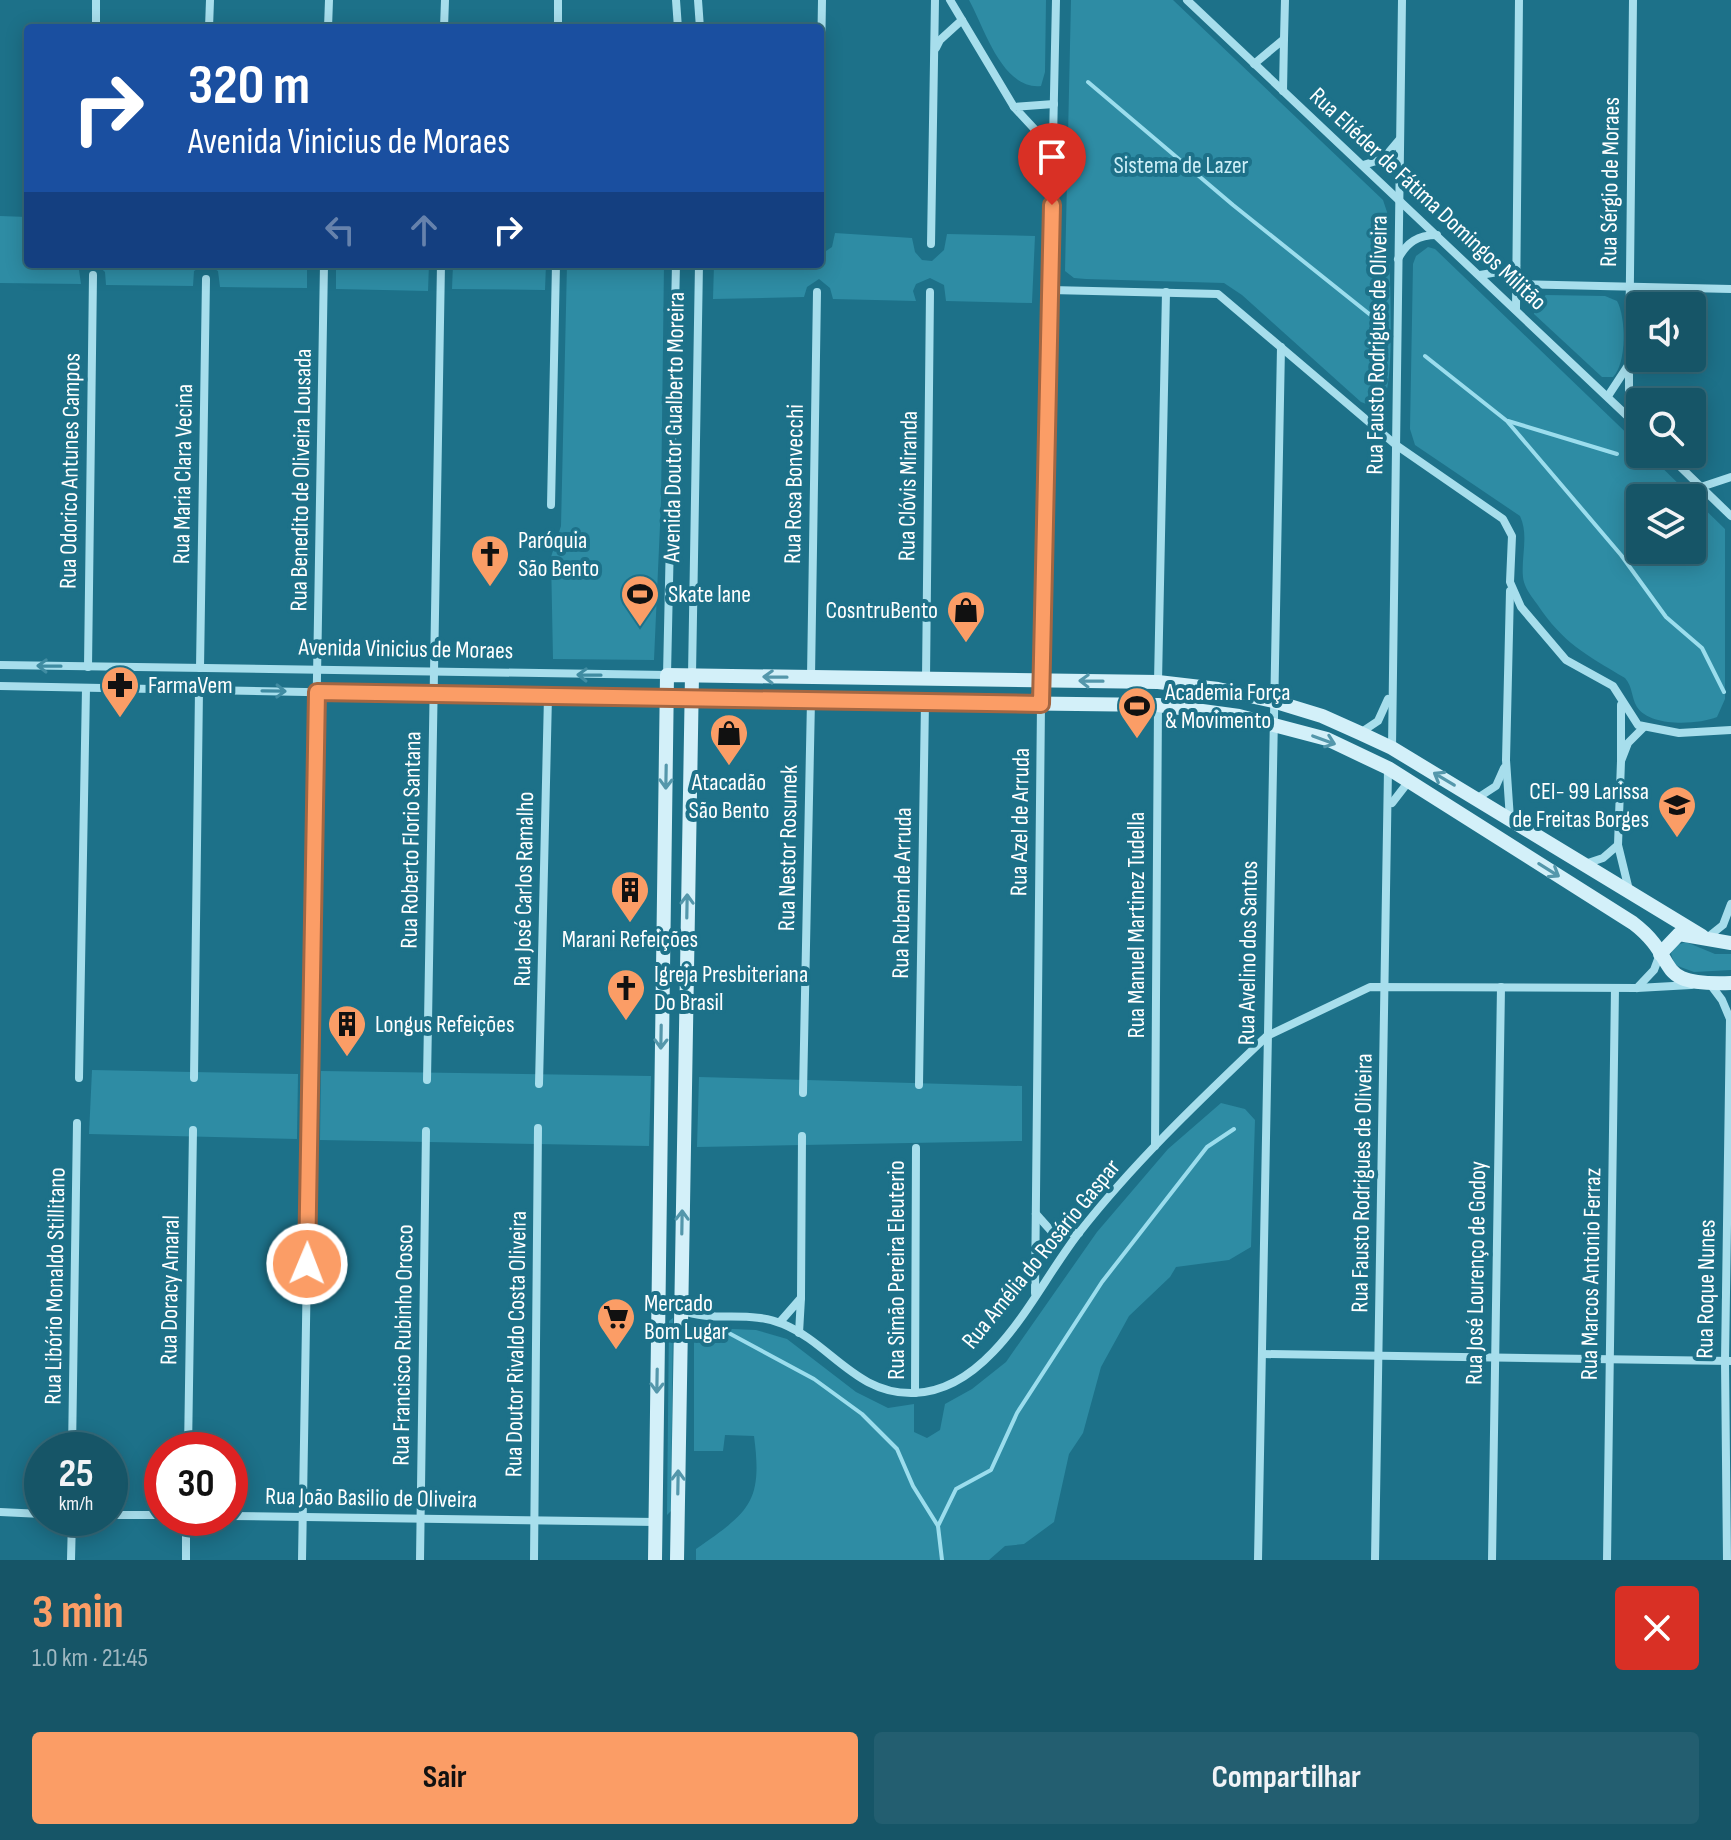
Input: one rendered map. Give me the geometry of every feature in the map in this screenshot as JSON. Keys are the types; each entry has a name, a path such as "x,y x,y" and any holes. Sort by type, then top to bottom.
{"main road":[{"name":"Avenida Vinicius de Moraes","path":"667,675 1158,682 1218,689 1273,701 1322,716 1392,748 1705,936 1731,943"},
{"name":"Avenida Doutor Gualberto Moreira","path":"655,1560 667,675"},
{"name":"Avenida Doutor Gualberto Moreira","path":"677,1560 692,675"},
{"path":"811,677 811,700"},
{"name":"Avenida Vinicius de Moraes","path":"667,699 1158,705 1195,708 1272,723 1327,739 1388,768 1633,923 1650,937 1672,972 1703,984"},
{"path":"1498,838 1510,819"},
{"path":"1660,954 1679,934 1705,936"},
{"path":"1703,984 1731,983"},
{"path":"658,1310 681,1310"},
{"path":"656,1522 678,1523"}],"street":[{"path":"96,0 96,24"},
{"path":"209,24 210,0"},
{"path":"328,24 329,0"},
{"path":"444,24 445,0"},
{"path":"558,0 558,24"},
{"path":"676,0 678,24"},
{"path":"698,0 700,24"},
{"path":"822,0 822,24"},
{"path":"931,244 935,0"},
{"name":"Rua Azel de Arruda","path":"1035,1293 1041,704 1056,0"},
{"name":"Rua Eliéder de Fátima Domingos Militão","path":"1187,0 1626,414"},
{"path":"1283,91 1285,0"},
{"name":"Rua Fausto Rodrigues de Oliveira","path":"1392,748 1402,0"},
{"path":"1516,309 1519,0"},
{"name":"Rua Sérgio de Moraes","path":"1629,292 1633,0"},
{"path":"935,19 953,4 1014,107 1053,149"},
{"path":"934,53 940,40 962,20"},
{"path":"1254,64 1284,39"},
{"path":"1014,107 1054,104"},
{"path":"1363,165 1383,159 1400,139"},
{"path":"1398,259 1412,241 1423,235 1437,235"},
{"path":"1480,275 1510,270 1516,265"},
{"name":"Rua Benedito de Oliveira Lousada","path":"302,1560 324,268"},
{"name":"Rua Roberto Florio Santana","path":"427,1080 441,268"},
{"path":"551,505 556,268"},
{"name":"Avenida Doutor Gualberto Moreira","path":"667,675 676,268"},
{"name":"Avenida Doutor Gualberto Moreira","path":"692,675 699,268"},
{"name":"Rua Odorico Antunes Campos","path":"88,667 93,275"},
{"name":"Rua Maria Clara Vecina","path":"200,668 206,279"},
{"path":"1517,284 1731,289"},
{"path":"1051,290 1218,294 1396,445 1509,526 1512,536 1506,760 1510,819"},
{"name":"Rua Rosa Bonvecchi","path":"811,677 817,292"},
{"name":"Rua Clóvis Miranda","path":"926,680 930,292"},
{"path":"1158,682 1166,292"},
{"name":"Rua Avelino dos Santos","path":"1258,1560 1281,347"},
{"path":"1608,396 1626,369"},
{"path":"1681,468 1698,484"},
{"path":"1706,485 1731,477"},
{"path":"1706,492 1731,516"},
{"path":"1510,582 1526,614 1557,651 1613,686 1630,717 1643,728 1679,733 1731,730"},
{"name":"Avenida Vinicius de Moraes","path":"0,665 667,675"},
{"name":"Avenida Vinicius de Moraes","path":"0,686 667,699"},
{"path":"79,1078 86,688"},
{"path":"194,1078 199,690"},
{"path":"1360,733 1384,713 1391,691"},
{"name":"Rua José Carlos Ramalho","path":"539,1084 548,696"},
{"name":"Rua Nestor Rosumek","path":"803,1093 811,700"},
{"path":"1621,700 1618,845 1629,891"},
{"name":"Rua Rubem de Arruda","path":"919,1085 925,702"},
{"name":"Rua Manuel Martinez Tudella","path":"1155,1146 1158,705"},
{"path":"1621,761 1628,743 1643,728"},
{"path":"1476,799 1496,786 1506,760"},
{"name":"Rua Fausto Rodrigues de Oliveira","path":"1375,1560 1390,808 1388,768"},
{"path":"1390,808 1397,793 1409,781"},
{"path":"1585,864 1611,854 1618,845"},
{"path":"1705,936 1719,930 1731,904"},
{"path":"1637,988 1654,970 1660,954"},
{"name":"Rua Amélia do Rosário Gaspar","path":"681,1310 692,1314 758,1317 780,1322 861,1380 885,1390 915,1393 943,1388 980,1364 1008,1335 1079,1233 1155,1146 1267,1036 1354,993 1386,986 1637,988 1703,984"},
{"name":"Rua Roque Nunes","path":"1703,984 1722,1000 1730,1017 1727,1560"},
{"name":"Rua José Lourenço de Godoy","path":"1492,1560 1501,987"},
{"name":"Rua Marcos Antonio Ferraz","path":"1607,1560 1615,988"},
{"name":"Rua Libório Monaldo Stillitano","path":"72,1432 77,1123"},
{"name":"Rua Doutor Rivaldo Costa Oliveira","path":"534,1560 538,1128"},
{"name":"Rua Doracy Amaral","path":"188,1432 193,1130"},
{"name":"Rua Francisco Rubinho Orosco","path":"420,1560 426,1131"},
{"path":"799,1333 802,1136"},
{"name":"Rua Simão Pereira Eleuterio","path":"915,1393 916,1148"},
{"path":"1035,1213 1053,1233 1079,1233"},
{"path":"780,1322 801,1298"},
{"path":"1262,1354 1728,1361"},
{"path":"0,1512 24,1513"},
{"name":"Rua João Basilio de Oliveira","path":"248,1516 656,1522"},
{"path":"71,1560 72,1536"},
{"path":"186,1536 186,1560"}],"green space":[{"path":"969,0 1046,0 1045,72 1041,86 1027,85 1005,68"},
{"name":"Sistema de Lazer","path":"1071,0 1173,0 1383,200 1388,215 1391,313 1390,368 1383,402 1369,405 1361,402 1242,295 1224,283 1086,279 1074,278 1065,271"},
{"path":"0,216 24,217 24,268 82,268 79,270 81,284 0,283"},
{"path":"835,233 912,238 915,252 922,260 932,261 944,250 947,234 1035,236 1032,303 946,301 944,285 930,278 916,284 913,291 916,301 833,299 830,288 819,279 807,287 804,297 713,299 714,268 824,268 824,252 832,247"},
{"path":"1428,247 1435,249 1626,433 1626,468 1662,468 1679,484 1626,484 1626,564 1706,564 1706,510 1725,529 1725,699 1717,717 1698,722 1674,722 1643,714 1625,678 1566,639 1530,595 1523,577 1524,538 1520,516 1415,445 1410,429 1413,264 1416,256"},
{"path":"100,268 199,268 194,271 193,286 106,285 105,272"},
{"path":"213,268 307,268 307,288 220,287 218,271"},
{"path":"336,268 429,268 428,291 336,289"},
{"path":"453,268 546,268 545,290 452,289"},
{"path":"567,268 664,268 661,503 654,660 553,659 551,557 561,526"},
{"path":"1546,295 1605,296 1617,301 1624,340 1621,361 1613,377 1602,377 1534,314 1535,303"},
{"path":"1686,942 1715,954 1731,954 1731,970 1694,972 1675,965 1671,954 1674,946"},
{"path":"92,1070 298,1074 297,1139 89,1134"},
{"path":"321,1071 651,1076 649,1146 320,1140"},
{"path":"699,1077 1022,1086 1022,1141 697,1147"},
{"path":"1221,1103 1245,1109 1255,1120 1251,1247 1229,1260 1176,1267 1170,1277 1129,1316 1101,1367 1083,1433 1069,1454 1054,1522 1024,1544 1005,1546 989,1560 696,1560 696,1549 729,1525 748,1504 756,1477 754,1436 725,1435 723,1451 694,1451 694,1342 700,1332 709,1328 756,1330 787,1339 856,1392 888,1408 914,1404 914,1432 927,1438 940,1430 945,1404 972,1389 1006,1362 1097,1232 1168,1149"},
{"path":"673,1318 671,1511 667,1515 669,1321"}],"waterway":[{"path":"1088,82 1233,205 1378,321"},
{"path":"1425,356 1507,421 1621,555 1666,617 1702,648 1724,692"},
{"path":"1508,421 1617,454"},
{"path":"942,1560 938,1526 956,1489 991,1470 1017,1413 1102,1282 1207,1147 1234,1129"},
{"path":"725,1331 814,1379 862,1414 897,1449 913,1486 938,1526"}],"place":[{"name":"Paróquia São Bento","path":"490,588"},
{"name":"Skate lane","path":"640,628"},
{"name":"CosntruBento","path":"966,644"},
{"name":"FarmaVem","path":"120,719"},
{"name":"Academia Força & Movimento","path":"1137,740"},
{"name":"Atacadão São Bento","path":"729,767"},
{"name":"CEI- 99 Larissa de Freitas Borges","path":"1677,839"},
{"name":"Marani Refeições","path":"630,924"},
{"name":"Igreja Presbiteriana Do Brasil","path":"626,1022"},
{"name":"Longus Refeições","path":"347,1058"},
{"name":"Mercado Bom Lugar","path":"616,1351"}],"route":[{"path":"307,1264 317,692 1041,704 1052,205"}]}
